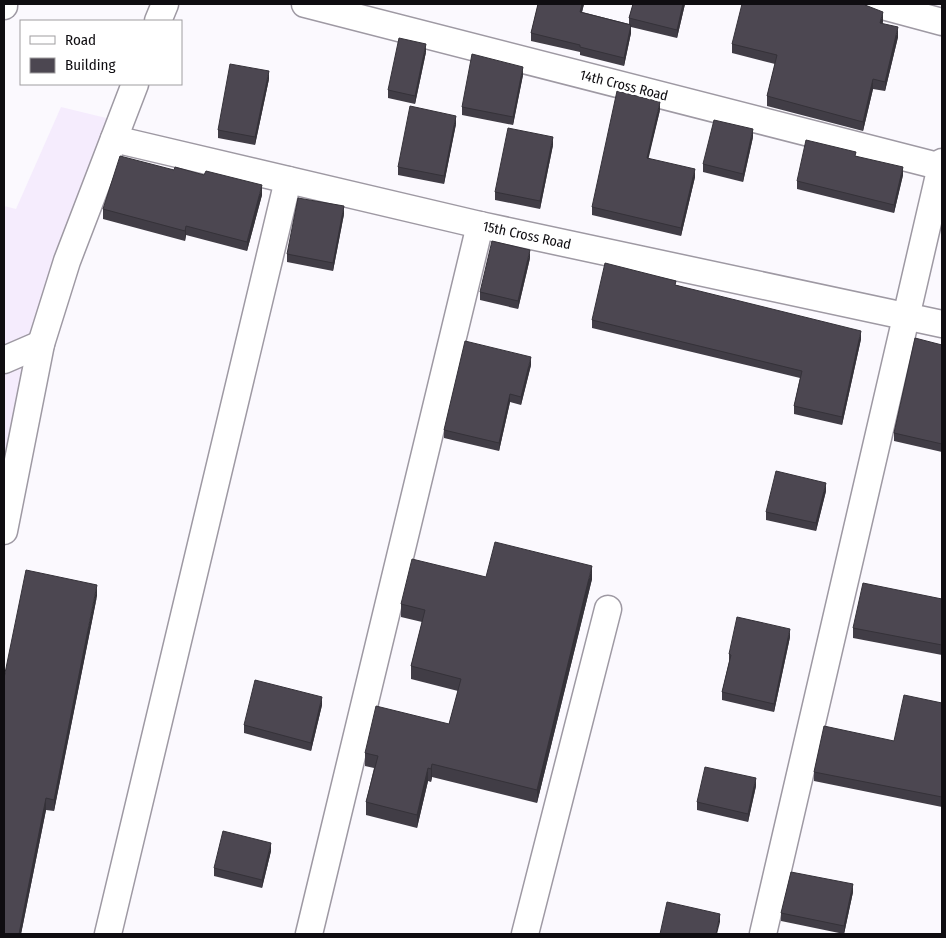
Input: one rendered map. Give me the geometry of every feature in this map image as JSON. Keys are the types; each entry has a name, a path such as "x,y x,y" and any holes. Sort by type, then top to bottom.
{"street":[{"path":"158,20 165,4"},
{"name":"14th Cross Road","path":"305,4 942,165"},
{"path":"875,4 942,22"},
{"path":"4,531 41,344 67,261 135,85"},
{"name":"15th Cross Road","path":"114,138 480,225 942,324"},
{"path":"763,934 942,165"},
{"path":"108,934 288,180"},
{"path":"309,934 480,225"},
{"path":"4,360 41,344"},
{"path":"525,934 608,609"}],"shaded area":[{"path":"61,107 131,124 72,272 4,505 4,206 16,209"}],"building":[{"path":"538,4 582,4 580,12 631,25 624,58 531,33"},
{"path":"633,4 683,4 677,30 629,18"},
{"path":"742,4 864,4 883,12 880,23 898,27 885,82 873,79 863,122 767,96 777,55 732,44"},
{"path":"399,38 426,44 415,96 388,90"},
{"path":"472,54 523,67 513,117 462,107"},
{"path":"230,64 269,71 255,137 218,130"},
{"path":"617,91 660,102 647,158 695,169 681,228 592,207"},
{"path":"410,106 456,116 444,176 398,167"},
{"path":"714,120 753,129 743,174 703,164"},
{"path":"508,128 553,137 540,201 495,192"},
{"path":"806,140 856,152 855,156 903,167 894,205 797,181"},
{"path":"120,156 174,170 175,167 204,175 206,171 262,185 247,242 186,226 185,231 103,209"},
{"path":"298,198 344,206 333,263 287,254"},
{"path":"492,241 530,250 518,301 480,292"},
{"path":"605,263 676,281 675,285 861,331 842,417 794,406 802,371 592,320"},
{"path":"915,338 942,345 942,444 894,433"},
{"path":"465,341 531,357 521,397 510,394 499,443 444,430"},
{"path":"776,471 826,483 816,523 766,512"},
{"path":"495,542 592,566 537,790 432,764 431,769 428,768 417,815 366,802 378,756 365,753 376,706 449,724 461,679 411,666 425,610 401,604 412,559 486,577"},
{"path":"26,570 97,585 54,800 46,798 19,934 4,934 4,678"},
{"path":"863,583 942,599 942,645 853,628"},
{"path":"737,617 790,629 774,704 722,692 731,655 729,654"},
{"path":"255,680 322,697 311,743 244,725"},
{"path":"904,695 942,703 942,797 814,772 824,726 894,741"},
{"path":"705,767 756,778 748,814 697,802"},
{"path":"223,831 271,843 262,880 214,868"},
{"path":"791,872 853,884 844,926 781,913"},
{"path":"667,902 720,914 716,934 660,934"}]}
